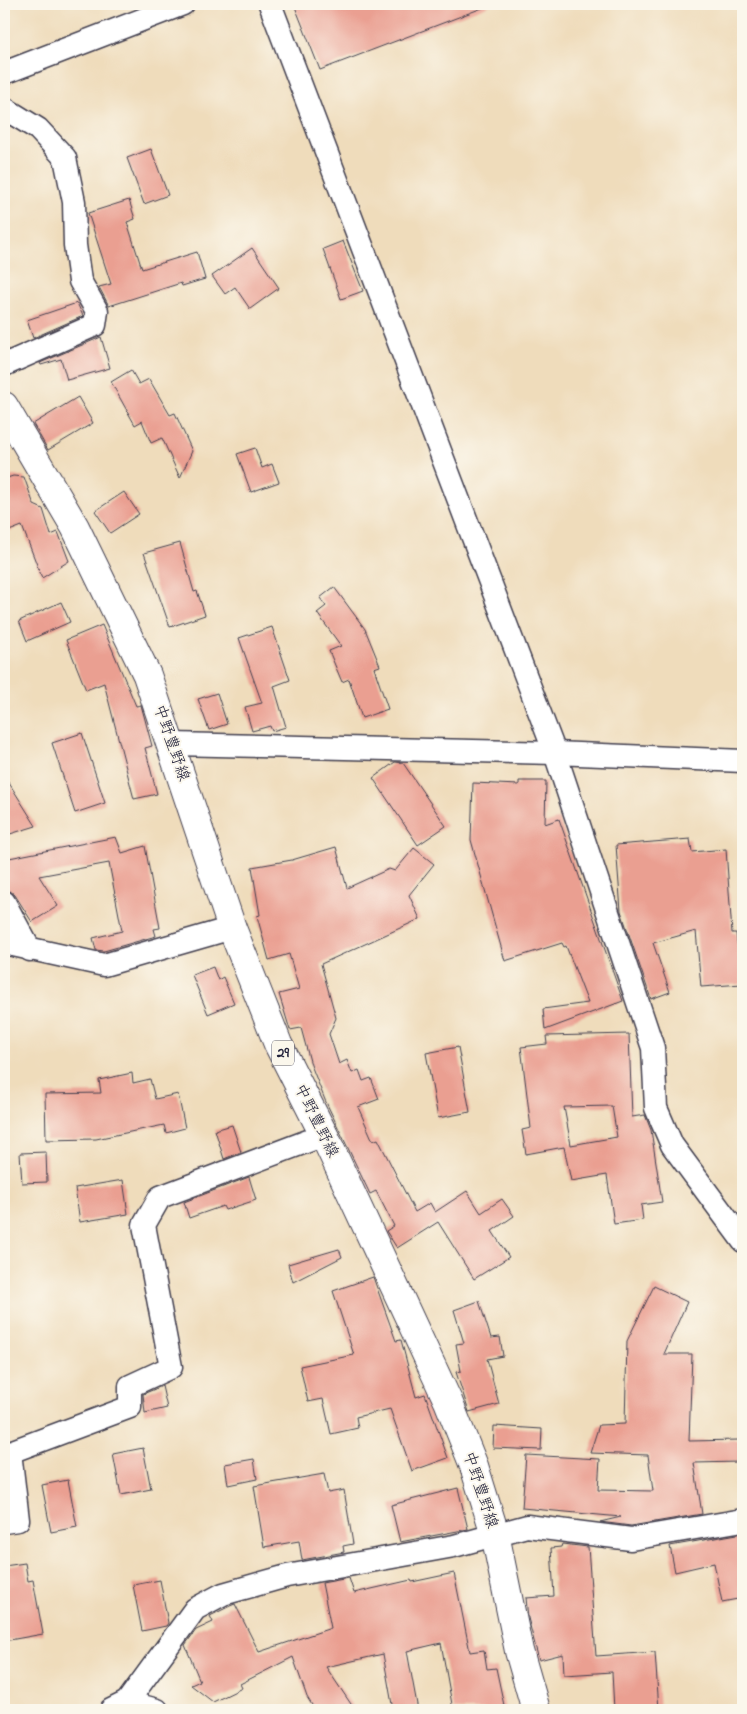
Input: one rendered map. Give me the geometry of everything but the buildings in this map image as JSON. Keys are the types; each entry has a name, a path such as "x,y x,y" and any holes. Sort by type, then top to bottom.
{"main road":[{"name":"中野豊野線","path":"4,406 79,536 148,675 232,928 278,1044 324,1135 448,1401 474,1466 495,1534 519,1651 536,1710"}],"street":[{"path":"4,73 183,4"},
{"path":"270,4 555,753 653,1048 656,1108 672,1145 743,1241"},
{"path":"4,108 38,129 65,158 74,202 75,245 80,281 97,311 95,325 4,364"},
{"path":"172,744 555,753 743,761"},
{"path":"4,902 30,950"},
{"path":"4,943 104,965 232,928"},
{"path":"4,1522 18,1520 10,1452 130,1407 130,1386 171,1367 144,1225 160,1197 324,1135"},
{"path":"119,1706 195,1608 223,1594 287,1576 454,1546 527,1526 631,1539 743,1520"},
{"path":"119,1706 157,1710"}]}
